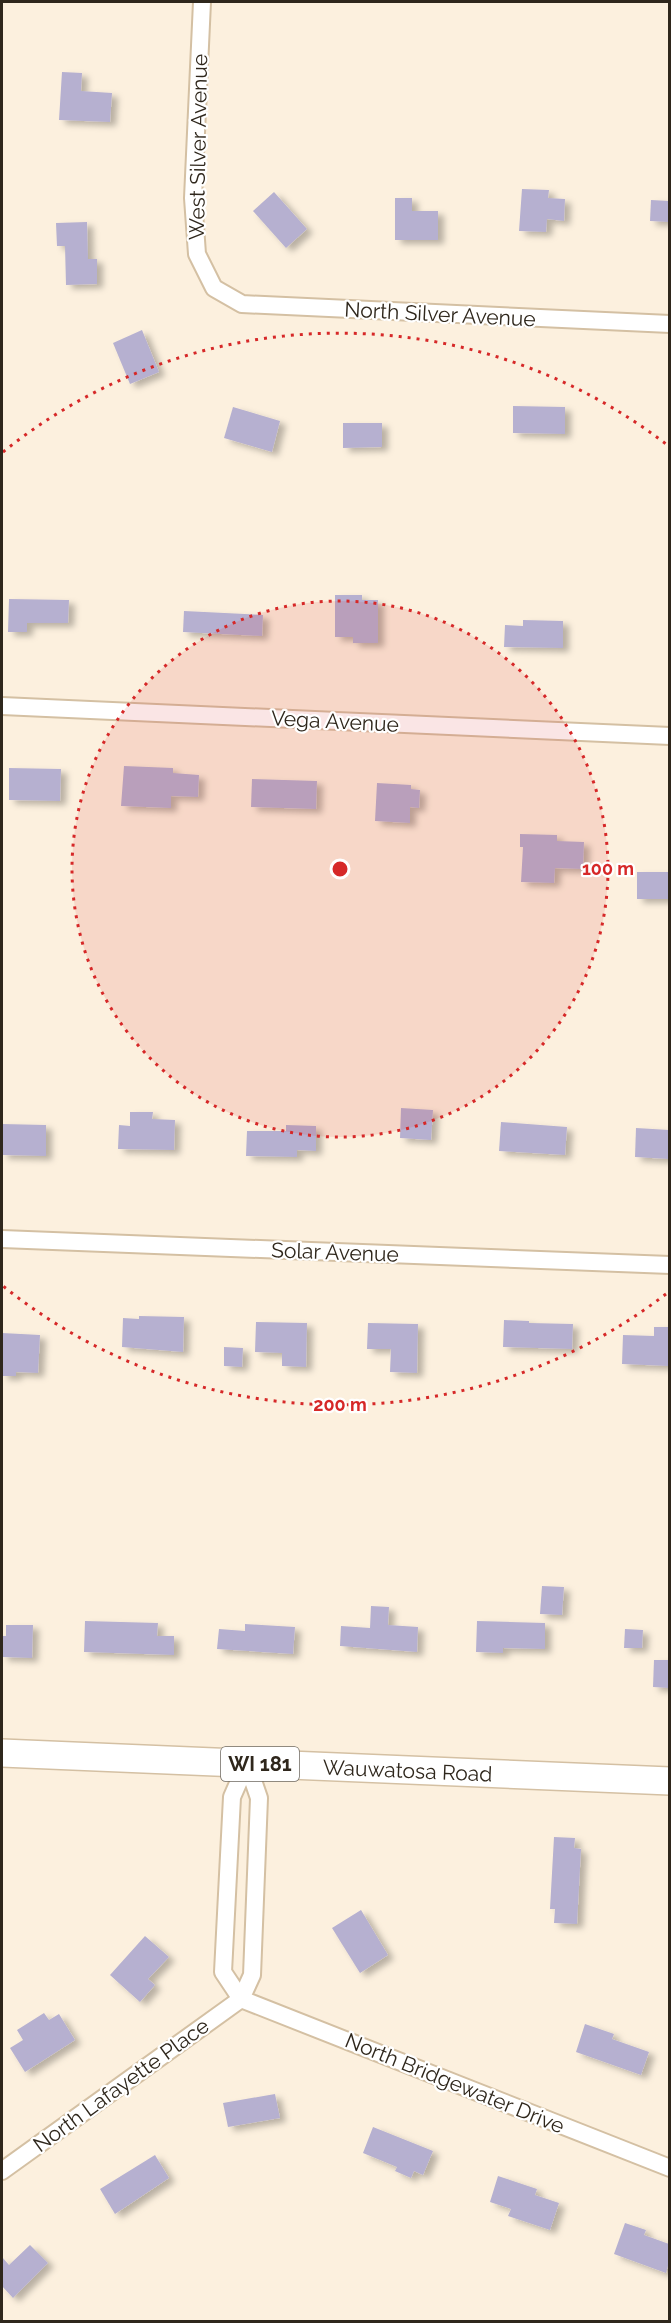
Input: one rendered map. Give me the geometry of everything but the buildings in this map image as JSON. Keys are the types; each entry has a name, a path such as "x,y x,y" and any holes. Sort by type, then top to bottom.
{"main road":[{"name":"Wauwatosa Road","path":"2,1753 669,1781"}],"street":[{"name":"West Silver Avenue","path":"202,2 193,198 196,254 214,288"},
{"name":"North Silver Avenue","path":"214,288 242,304 669,324"},
{"name":"Vega Avenue","path":"2,706 669,736"},
{"name":"Solar Avenue","path":"2,1239 669,1265"},
{"path":"241,1999 252,1975 259,1797 247,1763"},
{"path":"241,1999 223,1972 232,1797 247,1763"},
{"name":"North Bridgewater Drive","path":"241,1999 669,2168"},
{"name":"North Lafayette Place","path":"2,2171 241,1999"}]}
